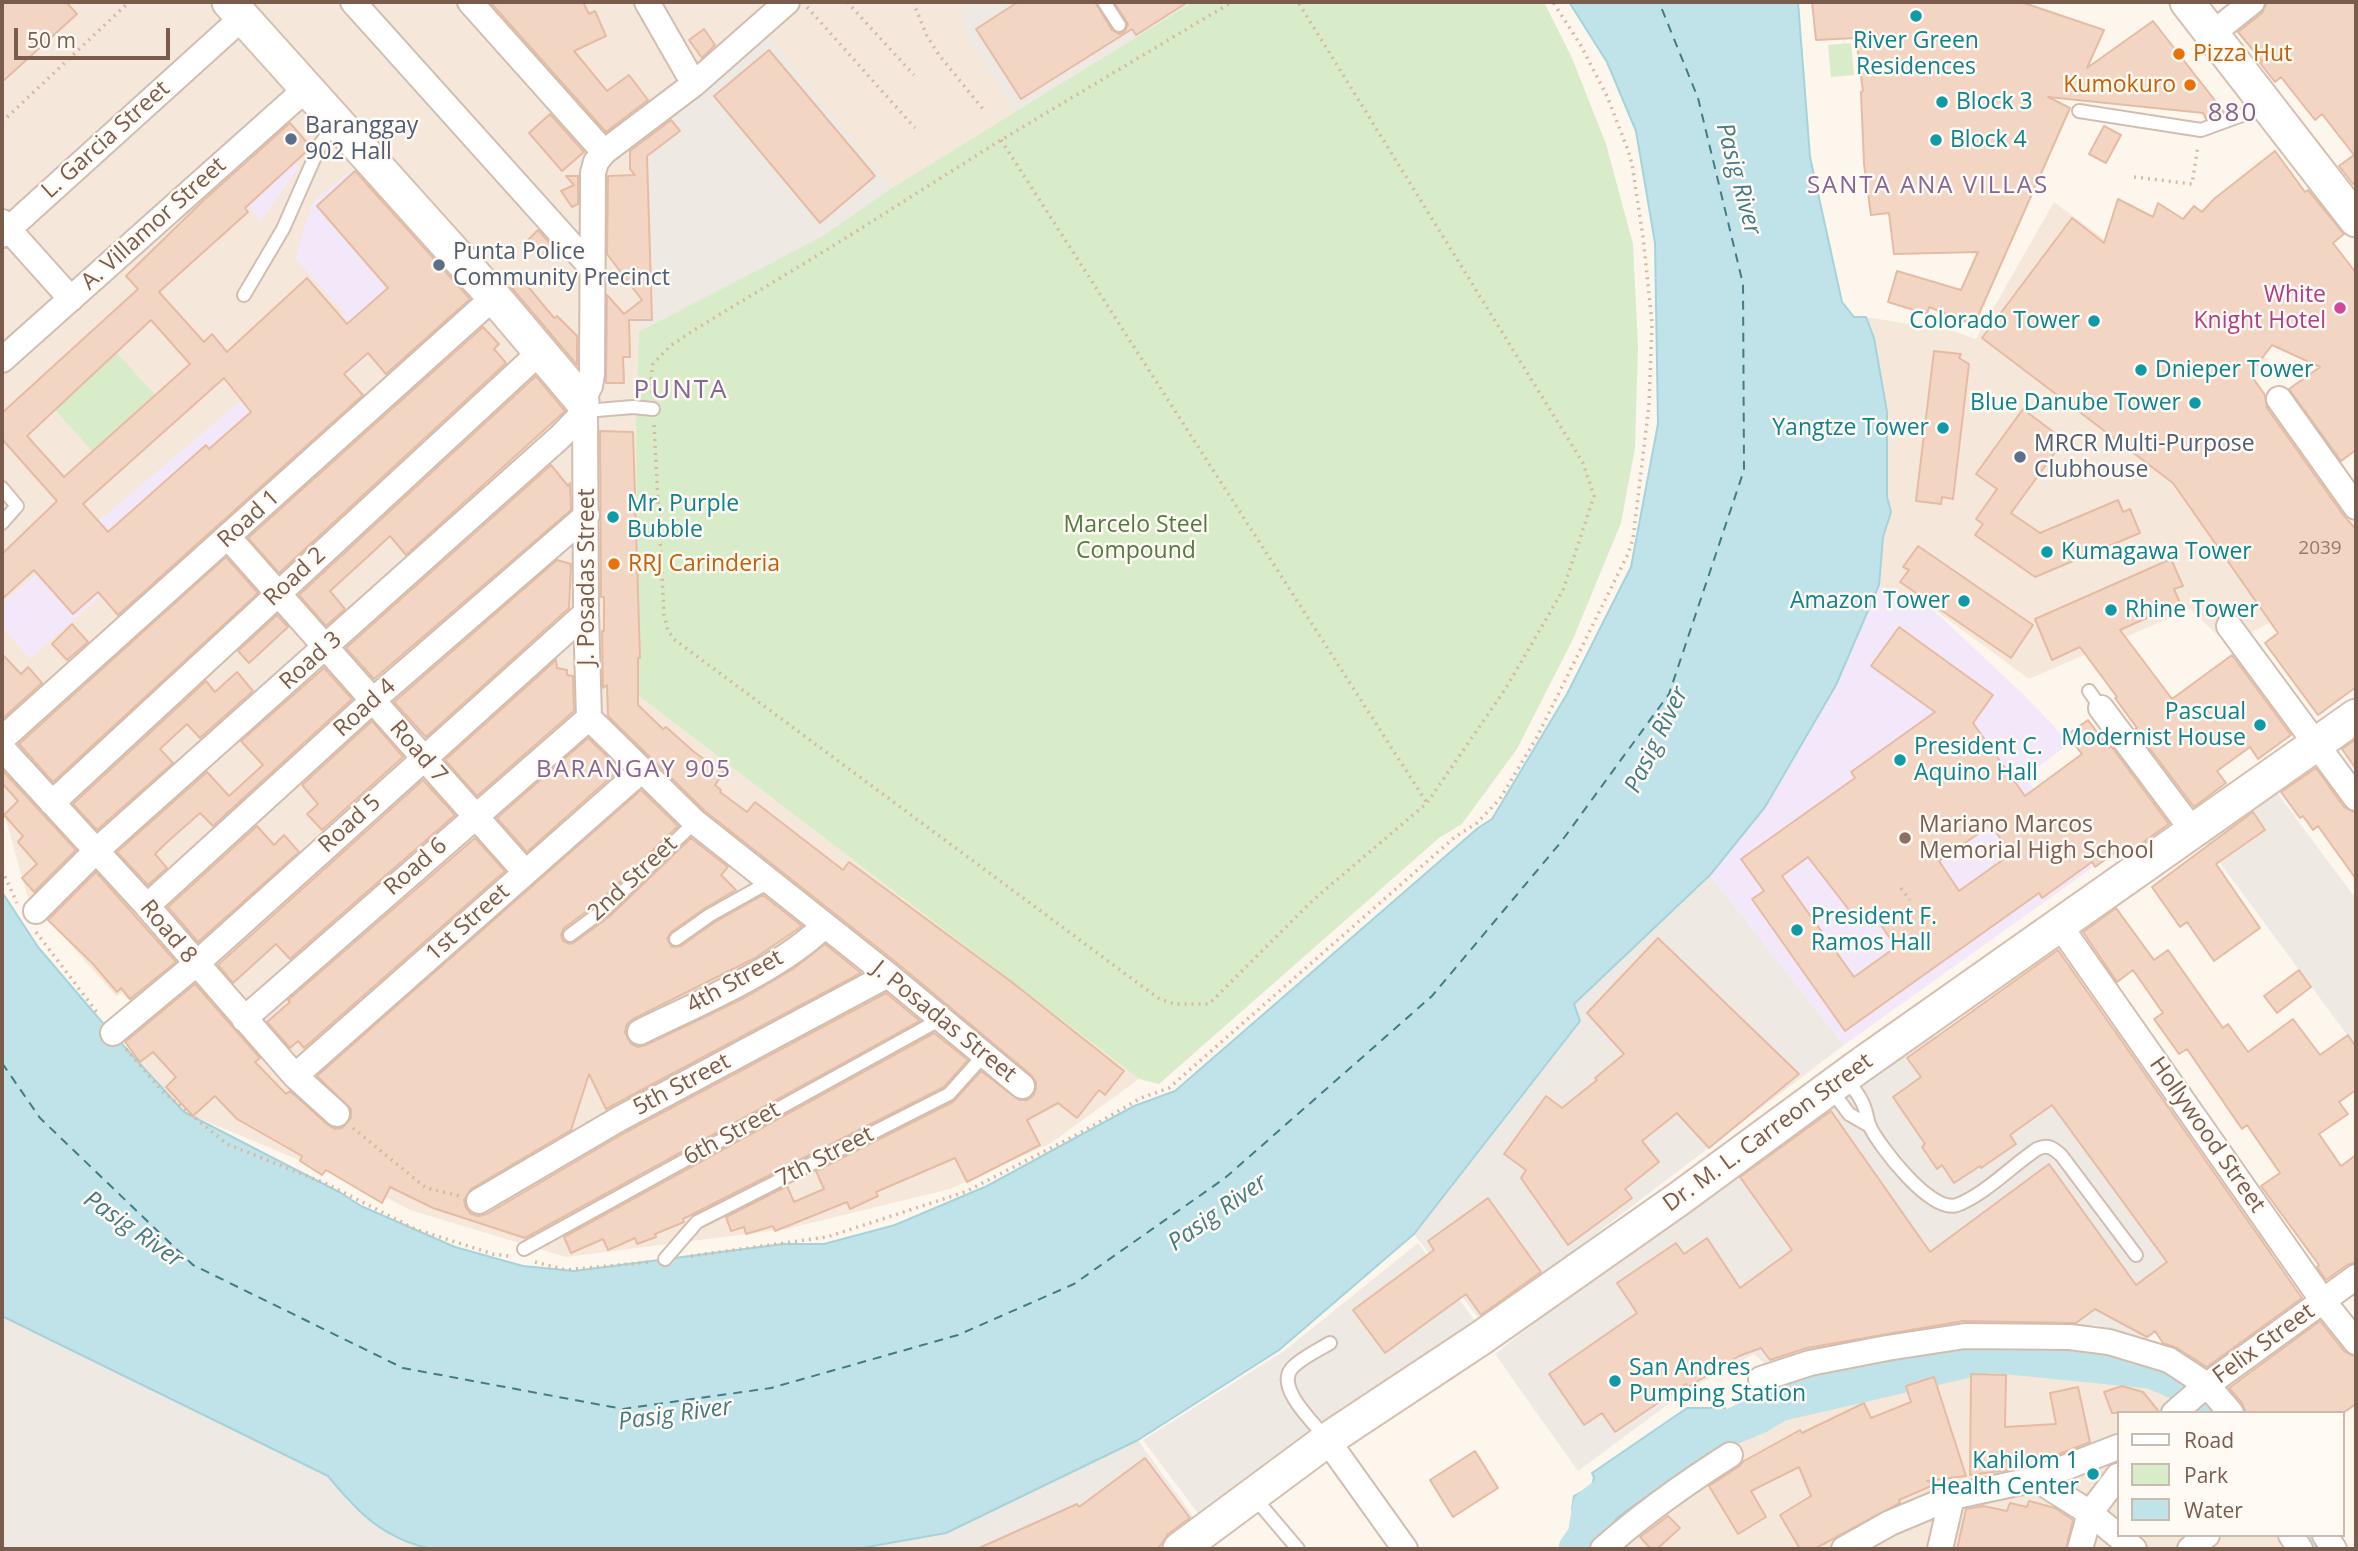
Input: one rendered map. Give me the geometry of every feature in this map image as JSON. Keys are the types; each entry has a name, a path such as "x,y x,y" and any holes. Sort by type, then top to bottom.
{"main road":[{"path":"2187,2 2356,220"},
{"path":"236,9 494,297 584,406"},
{"name":"Dr. M. L. Carreon Street","path":"1180,1549 1327,1440 1481,1338 1670,1205 1837,1082 2356,716"}],"street":[{"path":"354,2 592,268"},
{"path":"470,2 604,152"},
{"path":"647,2 697,89"},
{"path":"584,406 592,374 593,173 596,162 604,152 697,89 787,2"},
{"path":"2212,34 2252,2"},
{"name":"L. Garcia Street","path":"4,229 236,9"},
{"name":"A. Villamor Street","path":"2,360 307,88"},
{"path":"4,229 71,299"},
{"name":"Road 1","path":"2,739 494,297"},
{"name":"Road 2","path":"52,803 540,352"},
{"path":"2279,399 2356,507"},
{"name":"J. Posadas Street","path":"584,406 589,718 695,822 888,975 1022,1086"},
{"name":"Road 3","path":"35,920 96,851 560,438 584,406"},
{"name":"Road 4","path":"148,906 372,701 587,515"},
{"name":"Road 7","path":"228,537 525,872"},
{"name":"Road 5","path":"113,1033 196,964 586,613"},
{"path":"2229,626 2356,798"},
{"path":"2095,699 2193,831"},
{"name":"Road 6","path":"244,1019 589,718"},
{"name":"Road 8","path":"2,748 148,906 295,1076 337,1114"},
{"name":"1st Street","path":"295,1076 642,770"},
{"name":"4th Street","path":"640,1032 770,966 825,925"},
{"name":"Hollywood Street","path":"2060,926 2323,1301 2356,1342"},
{"name":"5th Street","path":"479,1201 619,1119 888,975"},
{"name":"Felix Street","path":"2180,1410 2205,1387 2356,1277"},
{"path":"1761,1379 1810,1363 1965,1336 2070,1337 2109,1342 2169,1360 2205,1387 2229,1411"},
{"path":"1327,1440 1405,1549"},
{"path":"1844,1549 1890,1523 1952,1497 2036,1479 2116,1448"},
{"path":"1603,1549 1730,1455"},
{"path":"2036,1479 2091,1513 2116,1534"},
{"path":"2080,1549 2091,1513 2116,1479"},
{"path":"1940,1549 1952,1497"},
{"path":"2120,1537 2134,1549"},
{"path":"2190,1549 2205,1537"}],"lane":[{"path":"1104,2 1119,25"},
{"path":"2078,111 2201,130 2267,106"},
{"path":"244,295 283,229 321,143 338,122"},
{"path":"584,406 653,409"},
{"path":"2,488 17,506 2,523"},
{"name":"2nd Street","path":"570,936 605,909 695,822"},
{"path":"676,939 710,915 769,882"},
{"name":"6th Street","path":"522,1254 941,1019"},
{"name":"7th Street","path":"665,1259 697,1222 949,1094 985,1054"},
{"path":"1837,1082 1849,1114 1870,1126 1906,1176 1927,1197 1949,1206 1957,1205 2037,1149 2043,1146 2051,1147 2062,1155 2136,1255"},
{"path":"1327,1440 1299,1406 1287,1385 1287,1378 1293,1367 1330,1343"},
{"path":"1253,1495 1298,1549"}],"path":[{"path":"2,122 129,2"},
{"path":"802,2 915,128"},
{"path":"848,2 914,75"},
{"path":"913,2 927,36 939,55 983,109"},
{"path":"1232,2 1001,140 670,346 653,364 651,376 664,614 668,631 674,640 1158,998 1174,1004 1209,1004 1312,901 1427,803 1506,688 1563,590 1594,496 1583,463 1298,2"},
{"path":"532,1261 566,1270 827,1237 965,1192 1080,1133 1141,1098 1169,1088 1455,837 1477,823 1500,799 1537,737 1628,554 1633,539 1649,405 1652,323 1632,164 1607,96 1580,44 1553,2"},
{"path":"2134,177 2192,184 2201,130"},
{"path":"1001,140 1427,803"},
{"path":"1901,888 1910,900"},
{"path":"35,920 113,1033 162,1091 227,1144 327,1184 415,1229 493,1254 522,1254"},
{"path":"337,1114 426,1188 479,1201"},
{"path":"509,1256 522,1254"}],"shaded area":[{"path":"2,2 964,2 961,25 1014,113 892,188 639,696 1139,1079 1051,1143 950,1189 786,1229 566,1257 410,1210 373,1191 184,1112 118,1036 141,1014 122,993 116,996 27,895 2,806"},
{"path":"964,2 1193,2 1014,113 961,25"},
{"path":"764,31 892,188 824,236 639,332 637,166 681,130 666,112"},
{"path":"271,135 299,167 261,221 223,179"},
{"path":"355,167 431,247 417,261 442,290 30,659 2,627 2,603 344,313 295,258 313,202"},
{"path":"2054,202 2267,359 2215,450 2312,600 2228,645 2190,609 2029,679 1927,604 1879,585 1883,537 1891,512 1887,497 1887,412 1874,338 1866,317 1953,331 1976,339"},
{"name":"Mariano Marcos Memorial High School","path":"1879,585 1927,604 2024,695 2070,743 2025,777 2092,868 1844,1045 1710,875 1765,807 1836,685"},
{"path":"2275,790 2356,899 2356,1047 2206,844"},
{"path":"1710,875 1844,1045 1481,1321 1414,1234 1580,1021 1573,1005"},
{"path":"2115,1029 2277,1248 2146,1340 2097,1325 1986,1329 1771,1369 1754,1354 1686,1391 1578,1471 1495,1354 1603,1269 1934,1034 1993,1115"},
{"path":"1418,1243 1475,1321 1200,1516 1143,1440 1284,1351"},
{"path":"2,1316 328,1476 349,1503 391,1536 432,1549 2,1549"},
{"path":"1985,1361 2176,1387 2197,1411 2116,1411 2116,1537 2288,1537 2295,1549 1596,1549 1709,1455 1811,1407"},
{"path":"1138,1440 1197,1522 1160,1549 856,1549 946,1533"}],"green space":[{"name":"Marcelo Steel Compound","path":"1193,2 1544,2 1572,58 1606,144 1633,244 1638,347 1635,448 1621,523 1573,639 1517,749 1462,824 1439,838 1159,1084 1139,1079 639,696 636,423 639,332 823,236 892,188"},
{"path":"1851,43 1854,75 1831,77 1828,45"},
{"path":"117,353 155,395 93,452 55,410"}],"water":[{"name":"Pasig River","path":"1569,2 1798,2 1810,157 1842,302 1854,317 1866,317 1874,338 1887,412 1887,497 1891,512 1883,537 1879,585 1836,685 1765,807 1710,875 1574,1004 1580,1021 1414,1234 1279,1350 1138,1440 946,1533 856,1549 432,1549 400,1539 373,1523 328,1476 2,1316 2,892 38,947 184,1112 341,1193 361,1206 455,1247 523,1266 574,1271 783,1244 824,1244 895,1225 987,1186 1134,1106 1175,1091 1478,828 1492,819 1567,694 1631,567 1658,424 1655,243 1636,131 1607,62"},
{"path":"1687,1408 1725,1408 1736,1442 1728,1442 1698,1460 1618,1517 1596,1543 1578,1530 1581,1522 1572,1510 1574,1496 1592,1486 1592,1473"}],"building":[{"path":"2,2 66,2 77,14 2,82"},
{"path":"490,2 583,2 589,14 595,11 606,36 574,51 607,91 629,75 648,100 606,132"},
{"path":"1018,2 1095,2 1112,30 1119,34 1124,32 1128,24 1114,2 1188,2 1136,35 1132,29 1021,99 976,29"},
{"path":"1812,2 2021,2 2104,30 2087,68 2153,21 2224,112 2206,119 2203,113 2048,97 2070,108 1974,325 1929,307 1927,314 1888,302 1897,271 1961,290 1978,252 1894,254 1889,213 1871,215 1864,164 1863,91 1856,38 1816,40"},
{"path":"2267,2 2356,2 2356,181 2353,184 2339,166 2354,155 2322,114 2315,120 2281,77 2275,82 2238,32 2262,13"},
{"path":"704,29 715,45 702,58 689,40"},
{"path":"769,50 875,176 820,223 714,96"},
{"path":"550,114 584,152 562,171 529,133"},
{"path":"671,120 680,131 647,156 652,320 629,320 630,357 623,357 624,383 606,383 607,295 624,314 642,300 607,254 608,176 635,175 630,169 630,151"},
{"path":"290,123 310,146 245,208 248,212 159,292 204,342 212,334 227,352 307,278 347,324 388,288 317,206 355,171 470,299 386,374 368,353 344,374 363,395 118,615 98,592 73,614 34,570 2,599 2,554 57,501 2,439 2,413 138,289 126,276 204,200","holes":["151,320 190,364 64,477 27,436","224,378 251,412 209,449 206,445 108,532 83,504"]},
{"path":"2104,126 2121,135 2106,163 2089,154"},
{"path":"2275,151 2305,192 2308,190 2344,234 2333,243 2356,273 2356,450 2341,461 2289,389 2320,367 2272,345 2250,374 2265,395 2267,408 2356,529 2356,687 2318,715 2265,643 2278,633 2173,483 1982,338 2072,218 2104,243 2118,199 2153,217 2158,203 2183,219 2194,206 2202,212 2214,199"},
{"path":"566,176 578,176 578,204 572,207 561,191 574,185"},
{"path":"538,230 556,250 544,261 527,241"},
{"path":"521,278 554,318 557,316 577,336 577,365 511,287"},
{"path":"483,327 499,344 494,349 506,363 279,573 248,538"},
{"name":"Yangtze Tower","path":"1934,351 1961,354 1959,358 1969,364 1953,499 1942,497 1941,504 1916,501"},
{"path":"536,376 565,411 406,555 390,536 330,591 345,609 326,626 299,595"},
{"name":"Kumagawa Tower","path":"2023,409 2064,440 2011,513 2040,533 2118,500 2123,512 2130,509 2140,533 2035,577 1975,535 1983,524 1976,519 1997,489 1976,474"},
{"path":"600,431 633,432 640,658 638,705 663,729 666,727 693,751 724,772 715,785 720,792 747,812 755,802 843,870 849,862 1013,983 1124,1071 1105,1095 1099,1090 1077,1118 1058,1103 1027,1120 1040,1145 967,1182 955,1158 876,1192 878,1196 850,1209 847,1202 775,1231 773,1226 746,1234 744,1227 731,1231 726,1217 787,1186 794,1202 824,1189 816,1171 953,1102 981,1071 1019,1100 1027,1100 1033,1096 1036,1082 897,963 705,811 608,716 607,685 603,688"},
{"path":"551,465 568,486 570,483 571,510 374,679 346,648"},
{"name":"Amazon Tower","path":"1918,546 2033,625 2011,658 1900,582 1909,570 1903,567"},
{"path":"226,557 258,593 53,782 19,744"},
{"path":"2171,559 2183,586 2174,589 2180,603 2120,630 2172,699 2232,655 2291,735 2258,759 2250,747 2217,771 2226,783 2194,807 2135,729 2137,728 2115,698 2117,697 2080,647 2052,660 2035,619"},
{"path":"557,560 571,564 569,608 426,737 394,702"},
{"path":"277,615 288,627 249,663 238,651"},
{"path":"72,624 88,642 67,660 52,644"},
{"path":"1899,627 1993,695 1973,723 2025,796 2082,754 2067,735 2088,720 2109,748 2111,746 2169,824 2132,850 2127,844 2095,867 2092,862 2042,898 2039,893 1845,1031 1752,899 1764,891 1741,859 1855,778 1851,772 1935,712 1871,666","holes":["1991,825 2011,854 1959,891 1939,861","1808,857 1856,919 1870,909 1896,947 1854,977 1782,876"]},
{"path":"2,654 21,674 28,667 42,683 2,719"},
{"path":"556,660 557,668 567,670 567,675 573,676 574,711 477,796 445,760"},
{"path":"324,668 352,699 213,826 200,813 165,844 155,854 167,868 148,885 117,852 207,772 229,796 263,765 241,741"},
{"path":"237,672 253,691 200,738 187,724 160,749 173,763 97,830 73,804 206,681 215,692"},
{"path":"372,721 403,757 322,830 307,814 318,804 302,785"},
{"path":"588,738 620,769 527,852 497,818"},
{"path":"2356,739 2356,769 2342,749"},
{"path":"2316,768 2344,807 2356,813 2356,879 2318,826 2313,830 2303,816 2300,818 2281,792"},
{"path":"2,770 76,850 34,892 22,878 37,864 18,842 23,836 4,815 18,801 2,783"},
{"path":"423,780 455,815 290,959 276,944 233,983 218,965"},
{"path":"641,790 678,826 599,902 564,928 561,935 563,941 570,944 575,942 610,916 691,838 728,867 721,875 736,890 671,932 667,939 672,947 681,946 715,922 763,895 802,926 755,958 633,1019 627,1024 625,1032 631,1044 638,1047 646,1045 744,998 793,969 825,944 861,973 606,1109 589,1074 571,1130 471,1189 464,1200 471,1214 487,1214 626,1132 886,993 920,1021 525,1238 433,1208 390,1187 382,1203 326,1170 322,1175 300,1161 302,1156 237,1119 215,1096 193,1116 166,1087 176,1077 153,1052 140,1062 125,1042 195,984 260,1058 255,1062 286,1094 290,1091 328,1125 335,1129 342,1128 351,1118 351,1109 317,1076"},
{"path":"2253,812 2265,830 2216,864 2260,928 2214,961 2187,922 2180,927 2152,887"},
{"path":"257,826 274,845 284,835 299,852 198,942 168,907"},
{"path":"475,838 505,871 304,1048 298,1041 290,1048 267,1022 290,1002 288,1000"},
{"path":"96,872 176,962 130,999 121,988 117,992 48,920"},
{"path":"2116,908 2154,960 2168,950 2223,1028 2228,1024 2248,1052 2293,1019 2320,1055 2348,1035 2356,1047 2356,1090 2339,1102 2348,1114 2319,1134 2341,1166 2356,1155 2356,1262 2326,1280 2317,1267 2319,1265 2261,1186 2280,1173 2247,1125 2242,1129 2187,1049 2179,1054 2154,1019 2163,1013 2133,970 2117,982 2083,932"},
{"path":"1658,938 1799,1074 1709,1148 1677,1113 1642,1141 1659,1162 1625,1189 1632,1198 1568,1245 1521,1178 1526,1170 1504,1154 1546,1096 1562,1108 1624,1054 1587,1013"},
{"path":"2058,950 2302,1298 2207,1367 2177,1348 2163,1343 2155,1331 2147,1337 2095,1309 2076,1323 1963,1321 1807,1348 1770,1360 1761,1348 1739,1356 1688,1387 1686,1384 1615,1432 1602,1413 1584,1425 1549,1374 1637,1313 1617,1283 1676,1243 1684,1254 1707,1238 1740,1288 1792,1250 1740,1177 1831,1111 1930,1252 2049,1164 2136,1285 2167,1262 2052,1105 2010,1135 2016,1144 1954,1183 1942,1165 1937,1169 1922,1147 1925,1144 1893,1097 1921,1077 1907,1058"},
{"path":"2299,970 2311,987 2277,1013 2264,996"},
{"path":"934,1033 968,1060 944,1087 683,1219 684,1222 655,1234 656,1237 637,1244 635,1238 608,1250 603,1239 571,1253 564,1237"},
{"path":"1488,1198 1541,1272 1481,1315 1466,1294 1385,1353 1353,1310 1434,1250 1428,1241"},
{"path":"2320,1321 2344,1351 2356,1357 2356,1404 2344,1412 2245,1411 2229,1388"},
{"path":"1971,1374 2006,1375 2005,1427 2056,1424 2050,1393 2078,1387 2090,1442 2059,1454 2006,1456 2008,1470 1970,1475"},
{"path":"1934,1377 1966,1476 1927,1481 1938,1483 1899,1500 1900,1503 1814,1549 1800,1549 1780,1515 1811,1496 1799,1467 1751,1491 1766,1517 1738,1534 1709,1486 1744,1461 1800,1430 1802,1433 1864,1403 1871,1418 1911,1402 1906,1386"},
{"path":"2122,1386 2143,1392 2158,1411 2112,1413 2104,1392"},
{"path":"1475,1451 1498,1488 1453,1517 1430,1480"},
{"path":"1145,1458 1190,1518 1168,1534 1158,1549 977,1549 1077,1504 1079,1507"},
{"path":"2029,1501 2055,1508 2073,1520 2066,1549 1957,1549 1966,1509 1983,1506 2007,1511 2010,1503 2027,1507"},
{"path":"1668,1516 1680,1528 1657,1549 1651,1549 1640,1537"}],"waterway":[{"path":"1685,1446 1757,1416 1779,1403 1990,1354 2151,1370 2191,1387 2211,1411"},
{"path":"1577,1549 1586,1536 1591,1507 1606,1495"},
{"path":"2310,1537 2318,1549"}],"ferry route":[{"path":"2,1063 40,1118 193,1265 403,1368 623,1409 771,1388 958,1335 1074,1284 1225,1178 1432,996 1561,842 1669,694 1744,470 1743,284 1698,98 1659,2"}],"place":[{"name":"River Green Residences","path":"1916,16"},
{"name":"Pizza Hut","path":"2179,54"},
{"name":"Kumokuro","path":"2190,85"},
{"name":"Block 3","path":"1942,102"},
{"name":"Baranggay 902 Hall","path":"291,139"},
{"name":"Block 4","path":"1936,140"},
{"name":"Punta Police Community Precinct","path":"439,265"},
{"name":"White Knight Hotel","path":"2340,308"},
{"name":"Colorado Tower","path":"2094,321"},
{"name":"Dnieper Tower","path":"2141,370"},
{"name":"Blue Danube Tower","path":"2195,403"},
{"name":"Yangtze Tower","path":"1943,428"},
{"name":"MRCR Multi-Purpose Clubhouse","path":"2020,457"},
{"name":"Mr. Purple Bubble","path":"613,517"},
{"name":"Kumagawa Tower","path":"2047,552"},
{"name":"RRJ Carinderia","path":"614,564"},
{"name":"Amazon Tower","path":"1964,601"},
{"name":"Rhine Tower","path":"2111,610"},
{"name":"Pascual Modernist House","path":"2260,725"},
{"name":"President C. Aquino Hall","path":"1900,760"},
{"name":"Mariano Marcos Memorial High School","path":"1905,838"},
{"name":"President F. Ramos Hall","path":"1797,930"},
{"name":"San Andres Pumping Station","path":"1615,1381"},
{"name":"Kahilom 1 Health Center","path":"2093,1474"}],"district":[{"name":"880","path":"2233,114"},
{"name":"SANTA ANA VILLAS","path":"1928,186"},
{"name":"PUNTA","path":"681,391"},
{"name":"BARANGAY 905","path":"634,770"}]}
